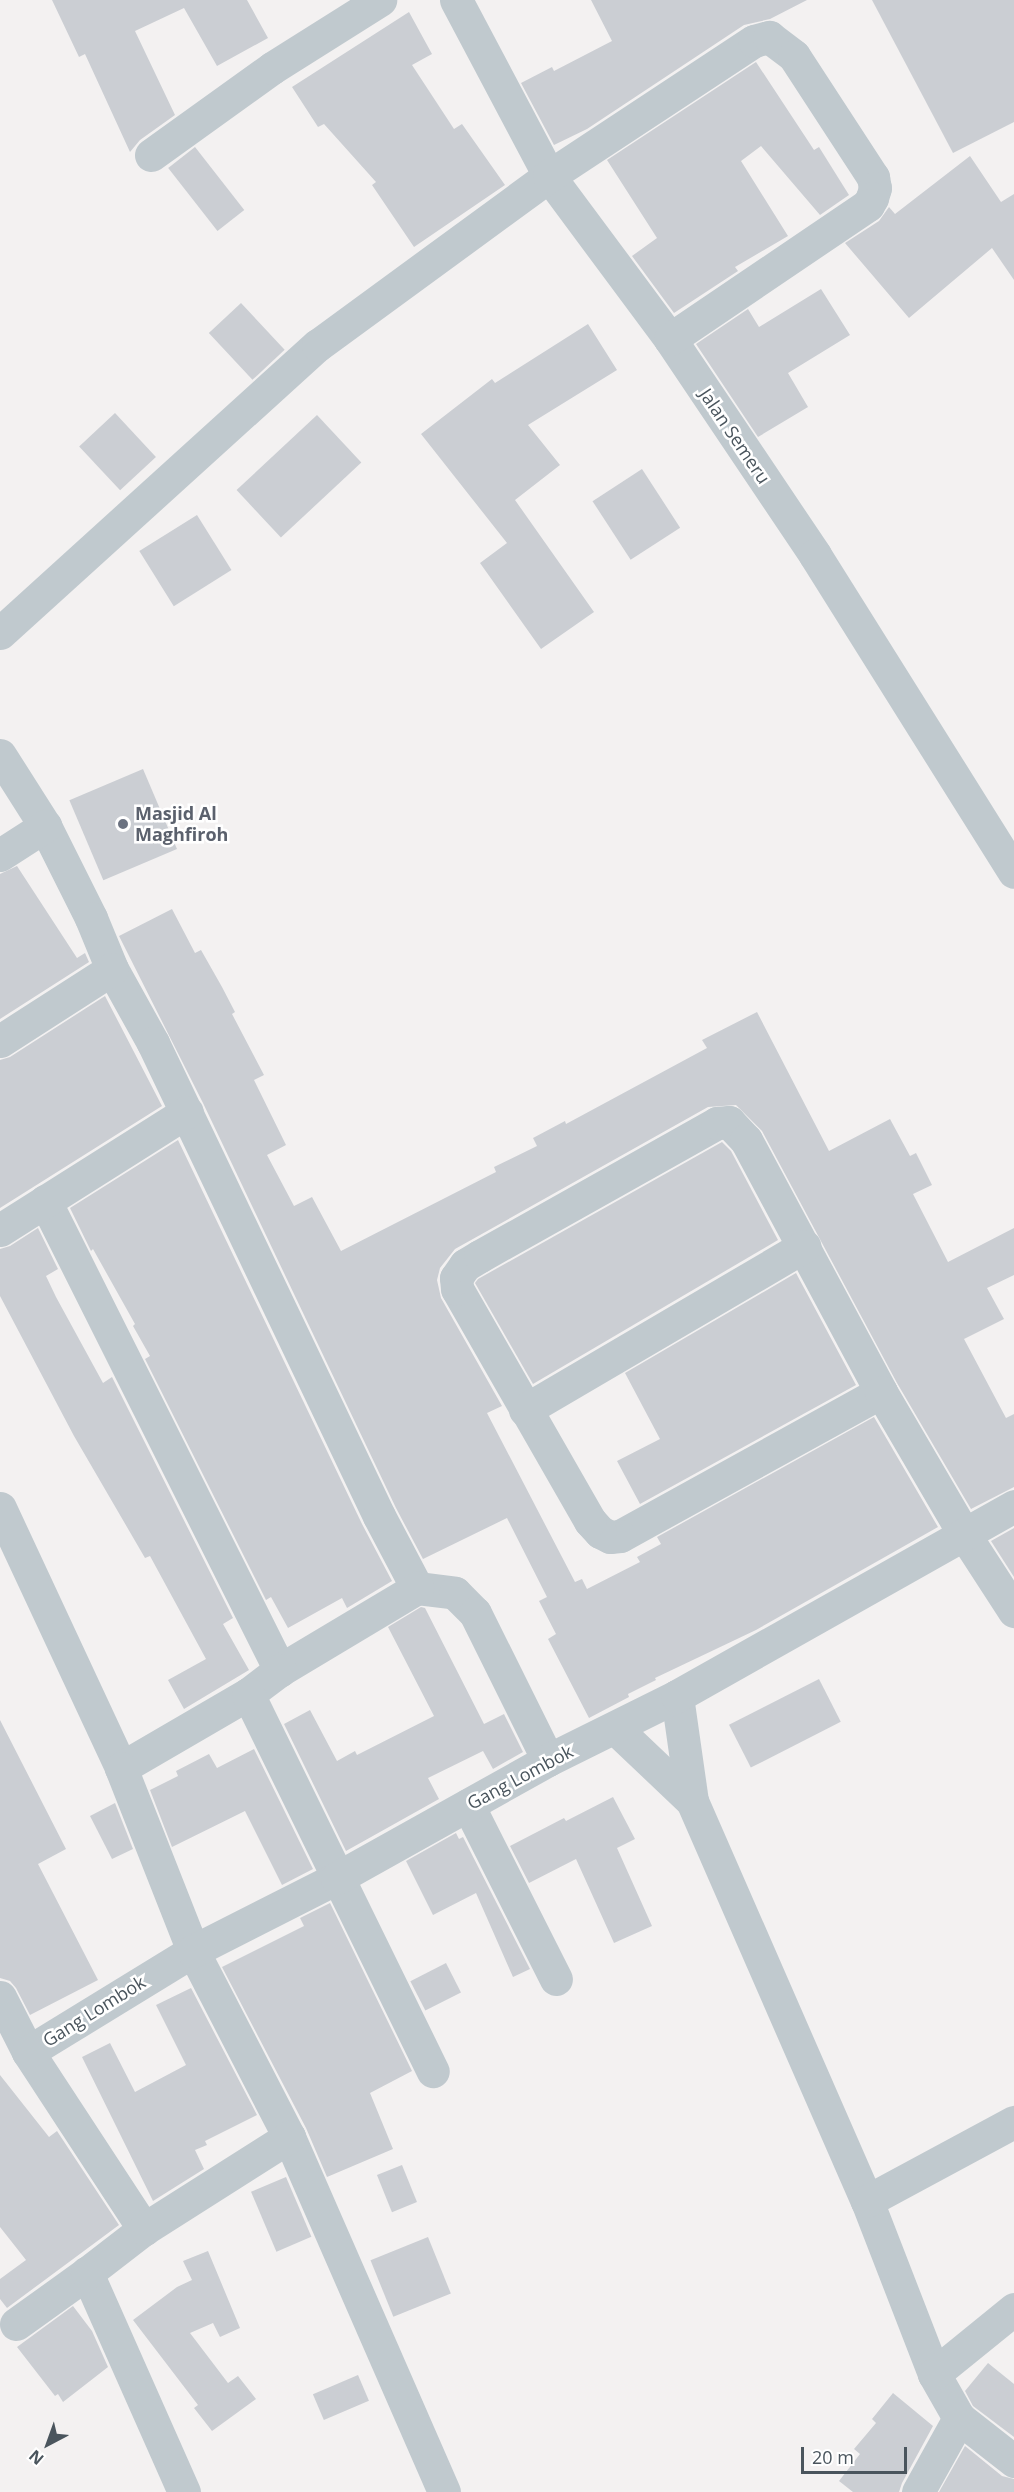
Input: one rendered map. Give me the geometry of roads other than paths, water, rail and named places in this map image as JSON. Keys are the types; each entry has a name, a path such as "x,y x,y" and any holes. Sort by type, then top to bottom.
{"street":[{"path":"151,155 272,68 380,0"},
{"name":"Jalan Semeru","path":"456,0 549,176 670,339 815,555 1014,872"},
{"path":"0,633 318,345 549,176 754,41 769,38 794,56 873,177 875,188 872,198 868,204 670,339"},
{"path":"0,755 45,826 91,918 112,969 187,1112 379,1516 417,1588"},
{"path":"0,855 45,826"},
{"path":"0,1041 112,969"},
{"path":"0,1230 187,1112"},
{"path":"881,1392 620,1536 610,1537 600,1532 591,1521 457,1289 456,1278 465,1265 480,1256 717,1123 729,1122 746,1140 881,1392 964,1534 1014,1611"},
{"path":"45,1201 280,1670"},
{"path":"525,1410 804,1246"},
{"name":"Gang Lombok","path":"28,2052 193,1951 337,1878 548,1760 677,1696 1014,1506"},
{"path":"0,1508 121,1768 193,1951 289,2137 444,2492"},
{"path":"121,1768 248,1694 280,1670 417,1588 454,1593 475,1613 548,1760"},
{"path":"248,1694 433,2071"},
{"path":"677,1696 692,1801 867,2201 934,2374 959,2418 1014,2461"},
{"path":"615,1728 692,1801"},
{"path":"468,1805 556,1979"},
{"path":"0,1997 28,2052 144,2229"},
{"path":"867,2201 1014,2122"},
{"path":"16,2324 144,2229 289,2137"},
{"path":"87,2273 184,2492"},
{"path":"934,2374 1014,2309"},
{"path":"918,2492 959,2418"}],"place":[{"name":"Masjid Al Maghfiroh","path":"123,824"}]}
